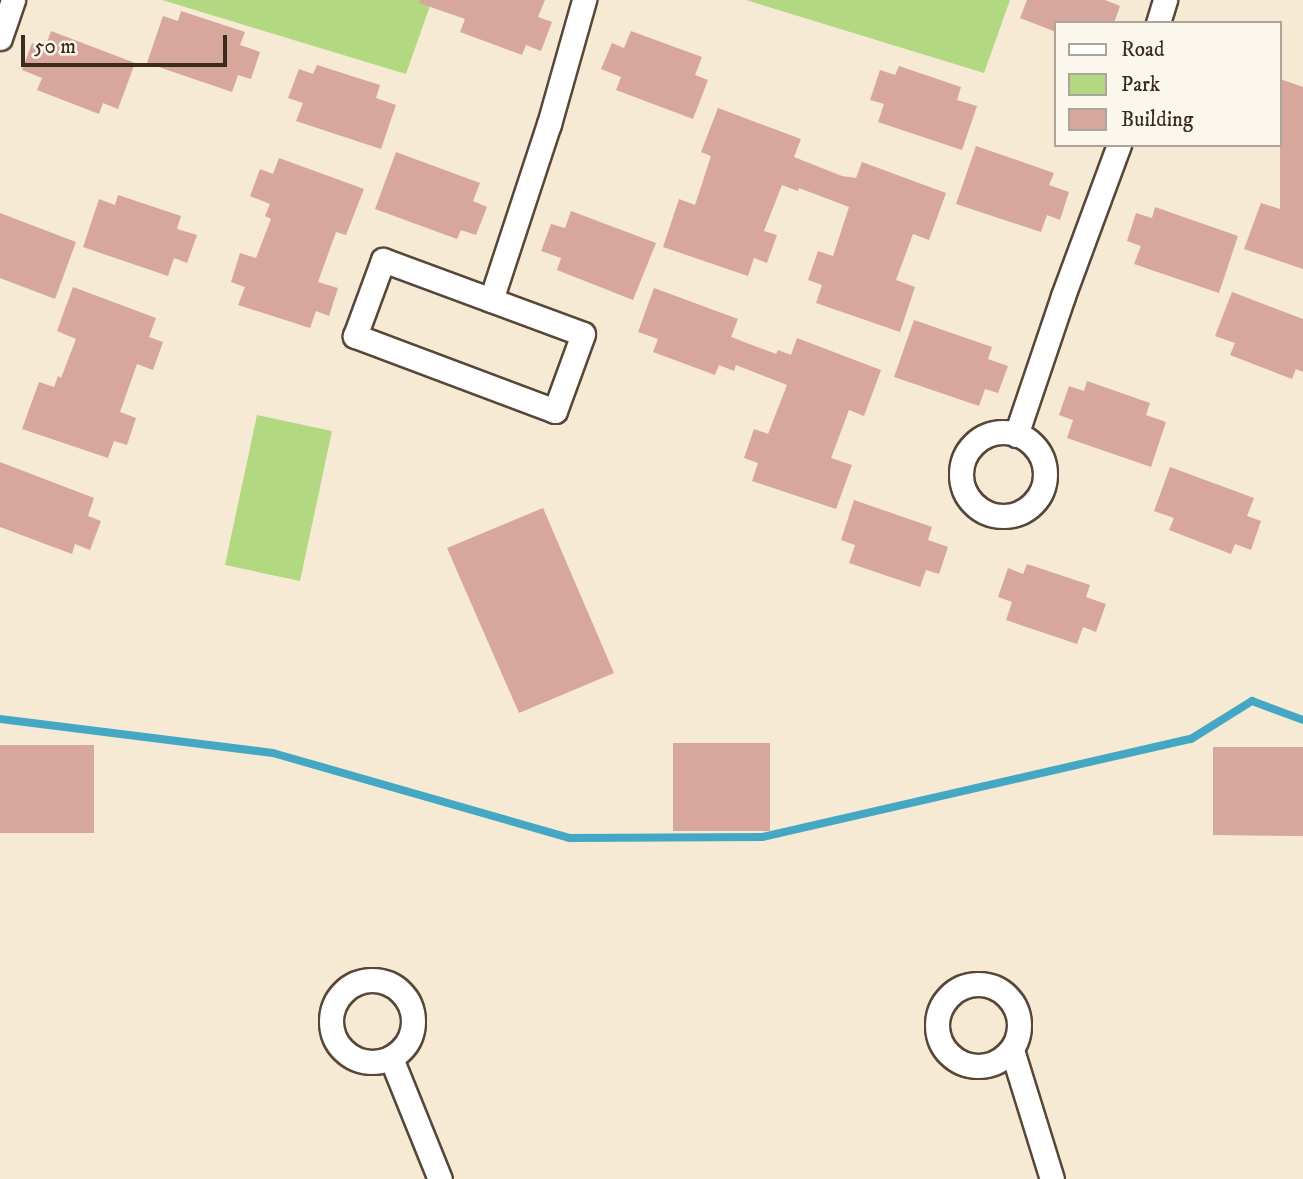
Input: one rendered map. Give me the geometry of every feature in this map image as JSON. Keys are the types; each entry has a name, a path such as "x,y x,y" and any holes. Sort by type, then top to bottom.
{"street":[{"path":"0,38 13,0"},
{"path":"491,300 549,124 584,0"},
{"path":"1159,21 1166,0"},
{"path":"1016,435 1063,296 1118,147"},
{"path":"383,260 491,300 583,334 555,411 355,336 383,260"},
{"path":"1012,1050 1052,1179"},
{"path":"391,1058 440,1179"}],"green space":[{"path":"162,0 432,0 406,74"},
{"path":"746,0 1010,0 984,73"},
{"path":"257,415 332,431 300,581 225,565"}],"building":[{"path":"420,0 545,0 538,17 552,22 541,51 526,45 522,55 460,32 465,19 419,3"},
{"path":"1027,0 1105,0 1120,6 1115,21 1054,21 1054,31 1020,18"},
{"path":"181,11 245,32 240,45 260,52 251,79 238,75 232,92 147,63 163,16 178,21"},
{"path":"51,31 135,63 118,109 103,103 99,114 37,90 42,78 22,70 32,43 45,48"},
{"path":"631,31 702,57 695,75 708,80 693,119 616,90 621,77 601,69 612,43 624,48"},
{"path":"317,65 380,85 376,98 396,105 381,149 296,121 303,103 288,98 299,69 313,74"},
{"path":"899,66 961,87 957,100 977,106 962,150 878,122 884,104 870,100 880,70 895,75"},
{"path":"1282,80 1303,87 1303,269 1244,249 1261,203 1280,209"},
{"path":"718,108 801,139 794,157 842,176 856,178 862,162 946,193 929,240 913,234 896,280 915,287 900,332 816,303 822,285 808,280 818,251 833,256 849,207 799,188 798,191 782,185 764,231 777,235 767,263 754,258 748,276 663,247 679,199 695,205 711,156 701,152"},
{"path":"976,146 1054,173 1049,185 1069,192 1060,220 1047,215 1041,232 956,204"},
{"path":"396,152 480,183 473,201 487,207 476,235 461,230 457,239 375,209"},
{"path":"279,158 364,189 346,235 336,232 318,282 338,288 329,316 316,311 310,328 238,305 245,287 231,282 240,253 256,258 271,219 265,216 270,204 250,196 260,169 273,174"},
{"path":"118,195 181,216 177,229 197,235 187,263 174,258 168,276 83,247 99,199 115,205"},
{"path":"1155,207 1238,236 1219,293 1134,264 1141,246 1127,241 1136,213 1152,218"},
{"path":"571,211 656,243 633,300 557,270 561,258 541,251 551,224 565,228"},
{"path":"0,213 76,242 55,299 0,278"},
{"path":"73,287 156,318 149,337 163,342 153,370 137,364 120,412 136,418 127,445 114,441 108,458 22,429 39,382 54,387 58,376 61,378 76,339 57,331"},
{"path":"654,288 738,319 731,337 776,354 778,350 791,355 797,338 881,370 864,416 849,410 831,458 852,465 836,509 752,481 758,463 744,458 754,429 768,434 787,385 736,365 734,371 719,365 715,375 653,352 658,339 638,332"},
{"path":"1232,292 1303,319 1303,372 1296,369 1292,379 1230,355 1235,343 1215,336"},
{"path":"914,320 992,347 988,359 1008,366 998,393 985,389 979,406 894,377"},
{"path":"1087,381 1150,403 1146,415 1166,422 1151,467 1067,438 1073,420 1059,415 1069,386 1084,391"},
{"path":"0,462 94,498 88,516 101,521 90,550 75,544 72,554 0,527"},
{"path":"1170,467 1254,498 1247,516 1261,521 1251,550 1235,544 1231,554 1169,530 1174,518 1154,511"},
{"path":"854,500 932,527 928,540 948,547 939,574 926,570 920,587 849,563 855,545 841,540"},
{"path":"543,508 614,673 519,713 447,548"},
{"path":"1027,564 1090,585 1086,597 1106,604 1096,632 1083,627 1077,644 1006,620 1012,602 998,597 1008,568 1023,574"},
{"path":"673,743 770,743 770,831 673,831"},
{"path":"0,745 94,745 94,833 0,833"},
{"path":"1213,747 1303,747 1303,836 1213,835"}],"waterway":[{"path":"0,719 273,753 570,838 762,837 1191,739 1252,701 1303,720"}]}
